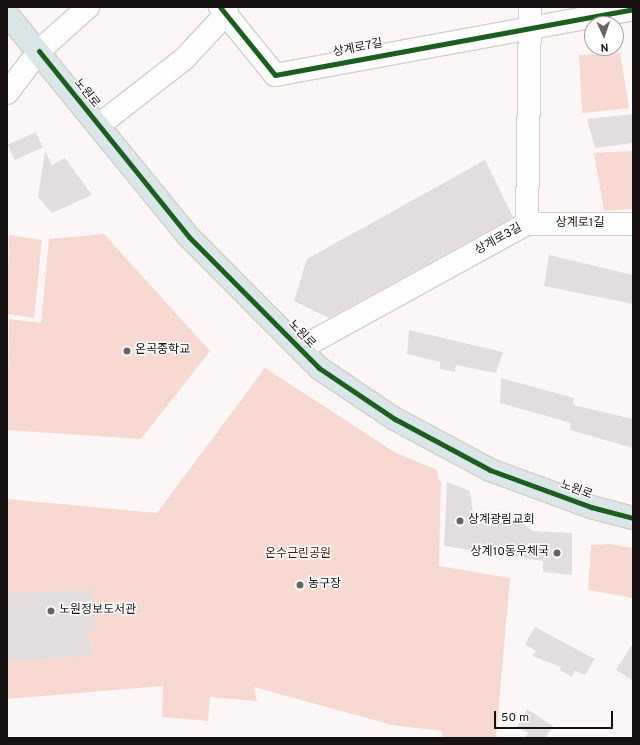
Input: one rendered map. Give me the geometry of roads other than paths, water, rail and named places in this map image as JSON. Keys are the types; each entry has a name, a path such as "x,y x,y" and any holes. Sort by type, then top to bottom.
{"main road":[{"name":"노원로","path":"7,14 39,51 190,237 301,348 318,368 395,420 490,470 591,507 633,518"}],"street":[{"path":"7,93 39,51 88,7"},
{"name":"상계로7길","path":"224,9 275,75 530,17"},
{"name":"노원로","path":"98,125 184,59 224,9"},
{"path":"530,17 633,9"},
{"name":"상계로3길","path":"301,348 527,224 530,17"},
{"name":"상계로1길","path":"527,224 633,224"}],"place":[{"name":"온곡중학교","path":"127,351"},
{"name":"상계광림교회","path":"460,521"},
{"name":"상계10동우체국","path":"557,553"},
{"name":"농구장","path":"300,585"},
{"name":"노원정보도서관","path":"51,611"}],"park label":[{"name":"온수근린공원","path":"298,555"}]}
